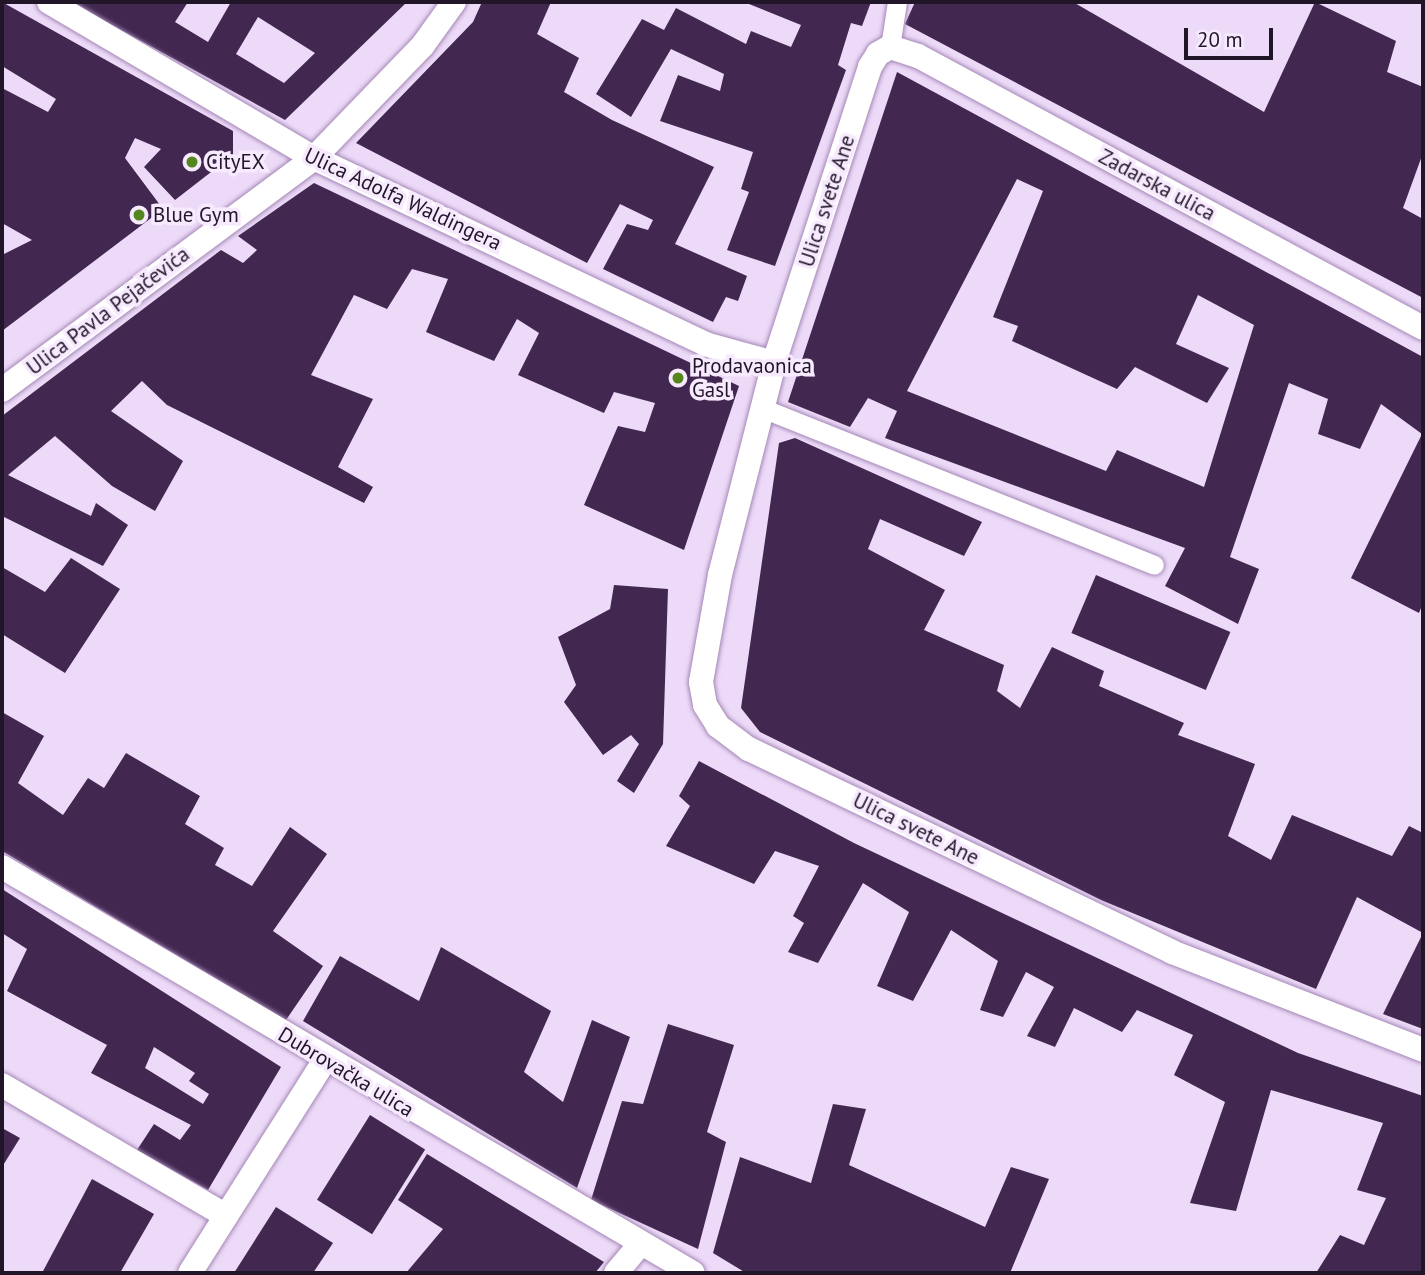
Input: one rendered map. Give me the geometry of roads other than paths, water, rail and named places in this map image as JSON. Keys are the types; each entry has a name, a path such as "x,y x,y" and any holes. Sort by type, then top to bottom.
{"street":[{"name":"Ulica Adolfa Waldingera","path":"49,2 314,158 705,344 774,363"},
{"name":"Ulica Pavla Pejačevića","path":"2,390 314,158 423,45 454,2"},
{"path":"890,47 897,2"},
{"name":"Zadarska ulica","path":"890,47 918,56 1423,328"},
{"name":"Ulica svete Ane","path":"890,47 870,67 774,363 705,653 701,682 705,705 718,726 749,749 1172,952 1423,1050"},
{"path":"762,408 1154,565"},
{"name":"Dubrovačka ulica","path":"2,867 325,1060 694,1273"},
{"path":"190,1273 325,1060"},
{"path":"2,1085 226,1216"},
{"path":"617,1273 640,1244"}],"place":[{"name":"CityEX","path":"192,162"},
{"name":"Blue Gym","path":"139,215"},
{"name":"Prodavaonica Gasl","path":"678,378"}]}
